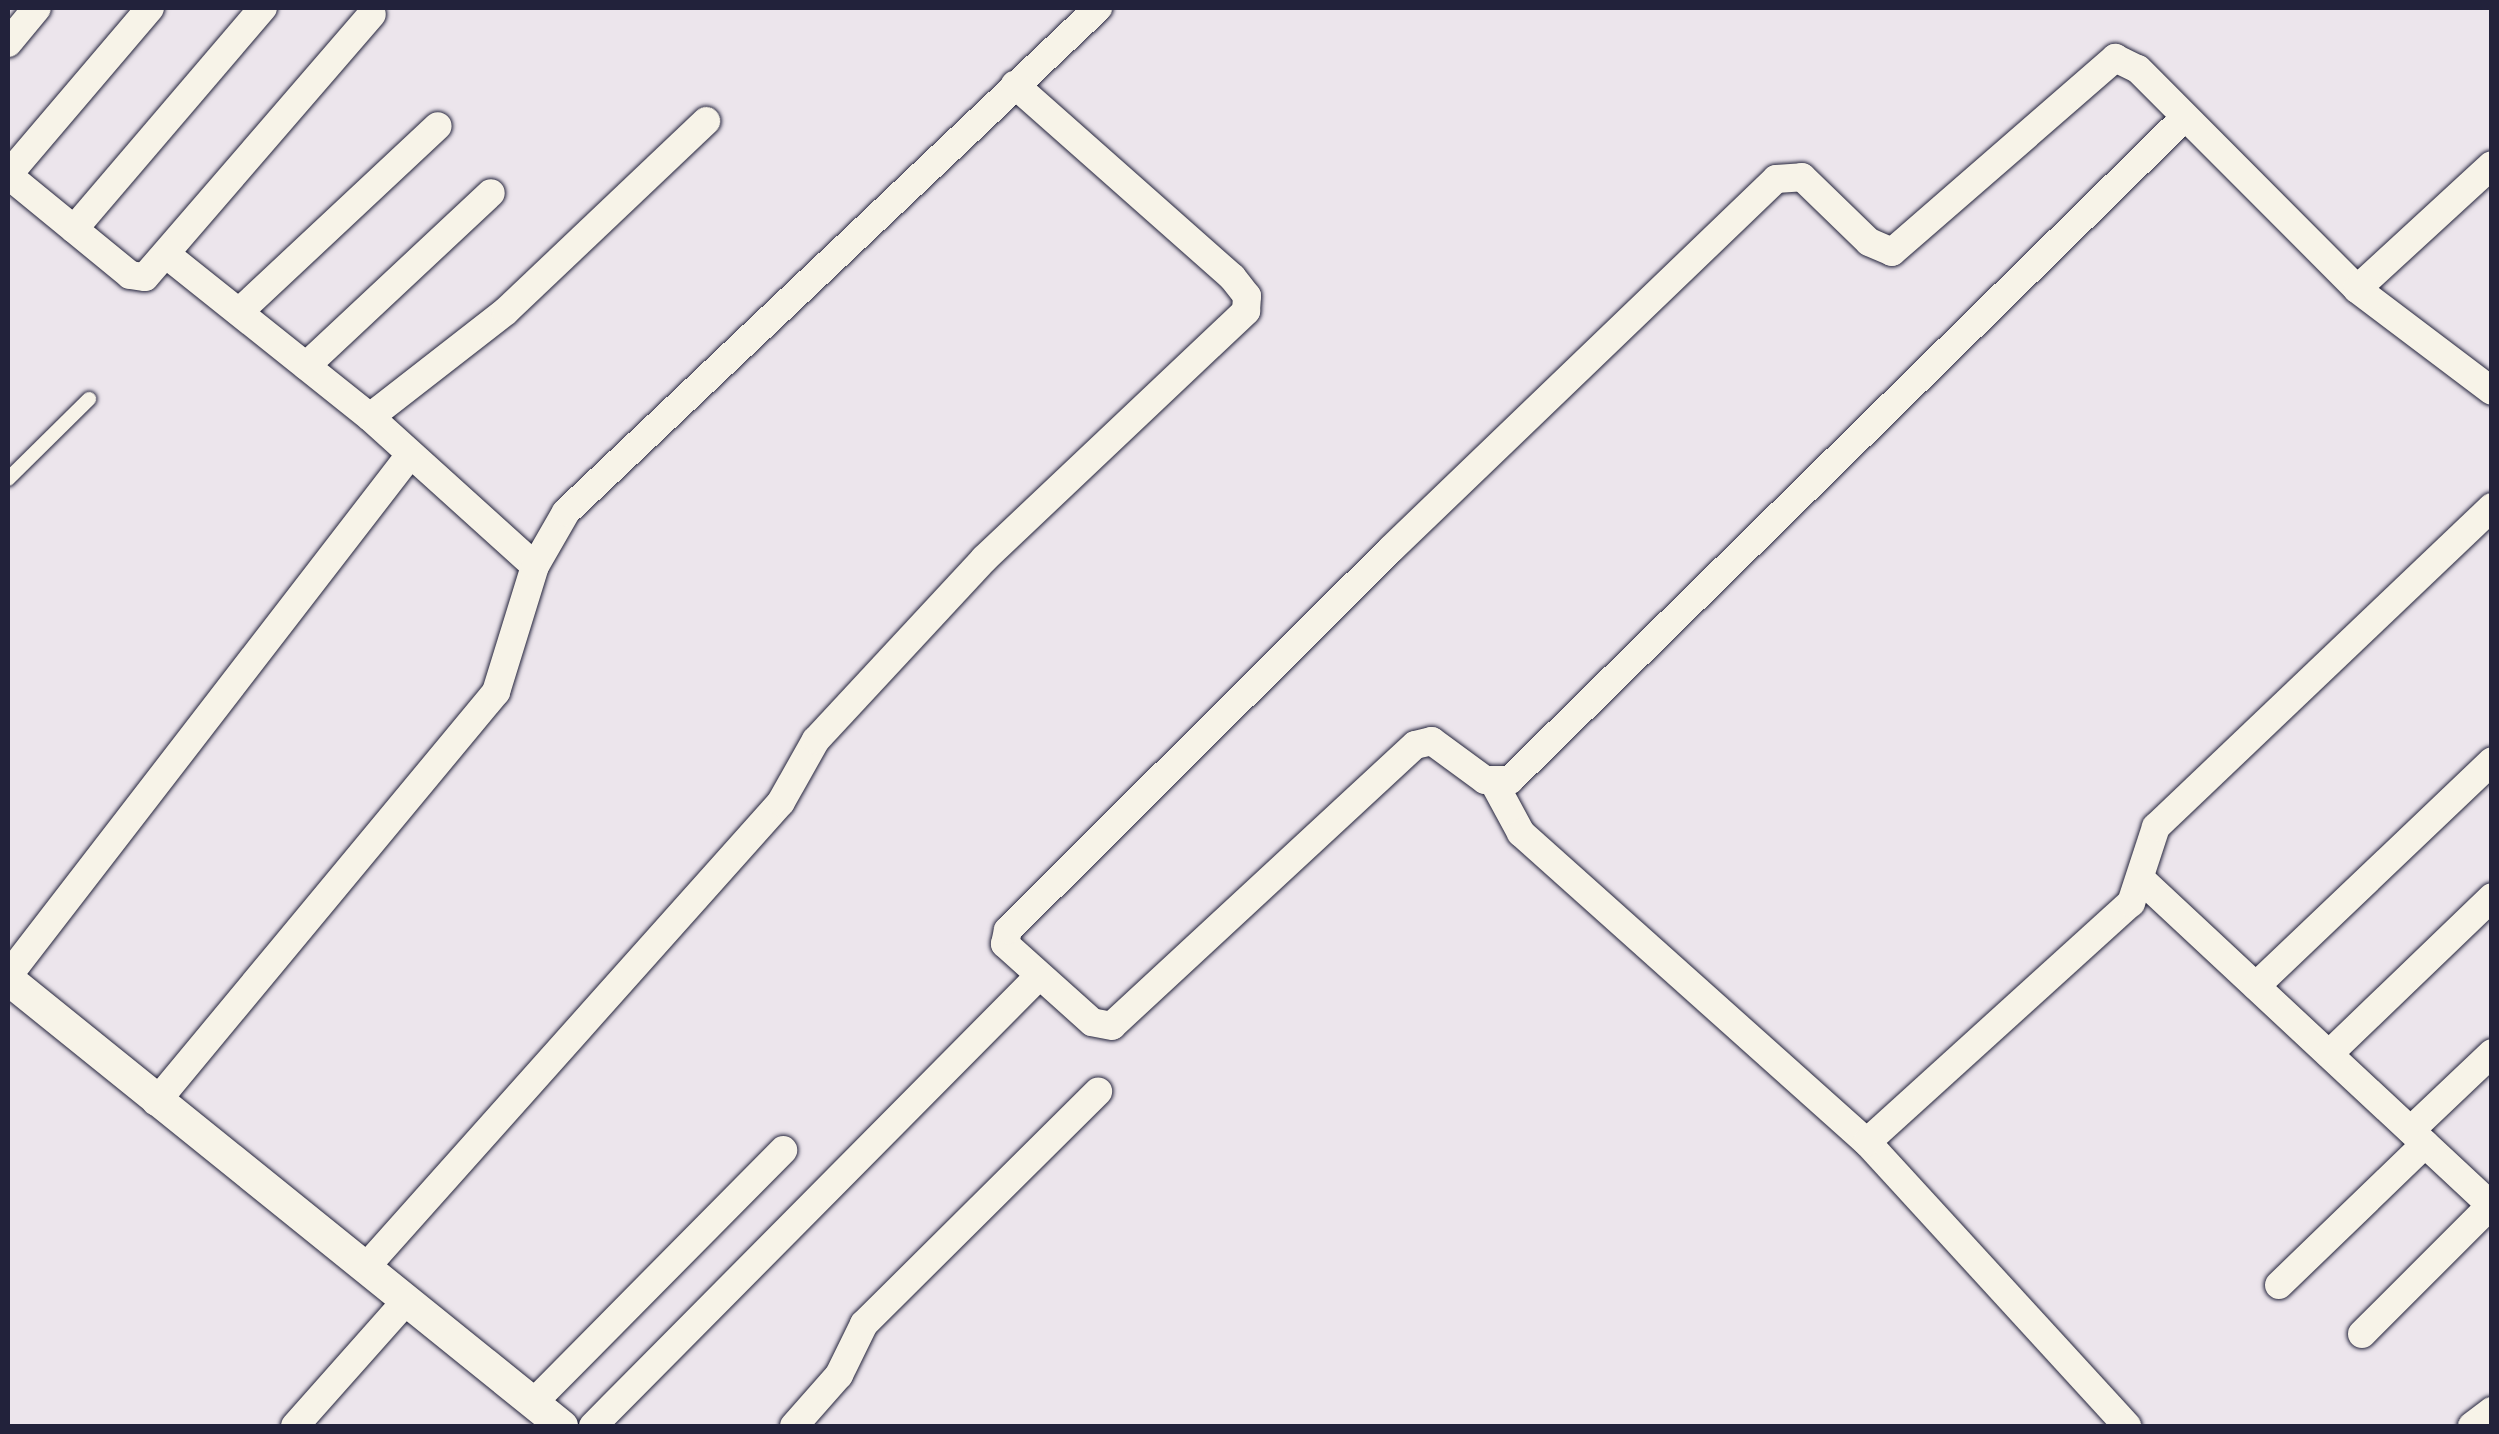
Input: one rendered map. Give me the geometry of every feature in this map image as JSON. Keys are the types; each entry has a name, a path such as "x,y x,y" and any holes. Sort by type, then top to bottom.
{"street":[{"path":"8,43 38,8"},
{"path":"150,8 8,175 139,278 167,255 372,14"},
{"path":"74,229 264,8"},
{"path":"156,1102 496,692 535,566 566,512 634,443 1098,8"},
{"path":"2127,1426 1867,1142 1521,833 1494,783 1440,744 1415,744 1112,1026 1092,1022 1039,976 1005,944 1008,930 1776,179 1802,176 1892,252 2102,62 2138,69 2182,121 2356,289 2492,390"},
{"path":"366,1267 781,802 829,726 984,559 1246,311 1247,296 1232,277 1014,85"},
{"path":"370,417 506,311 706,121"},
{"path":"1494,783 1510,780 2182,121"},
{"path":"239,312 438,126"},
{"path":"2356,289 2492,165"},
{"path":"306,366 490,193"},
{"path":"167,255 370,417 535,566"},
{"path":"409,456 8,977 156,1102 562,1426"},
{"path":"1867,1142 2131,904 2142,880 2142,851 2156,827 2492,507"},
{"path":"2256,986 2492,761"},
{"path":"2142,880 2491,1205 2362,1334"},
{"path":"2329,1054 2492,897"},
{"path":"593,1426 1039,976"},
{"path":"2279,1284 2492,1054"},
{"path":"794,1426 840,1376 864,1324 1098,1092"},
{"path":"535,1401 783,1150"},
{"path":"295,1426 407,1300"},
{"path":"2472,1426 2492,1411"}],"lane":[{"path":"8,479 88,399"}]}
